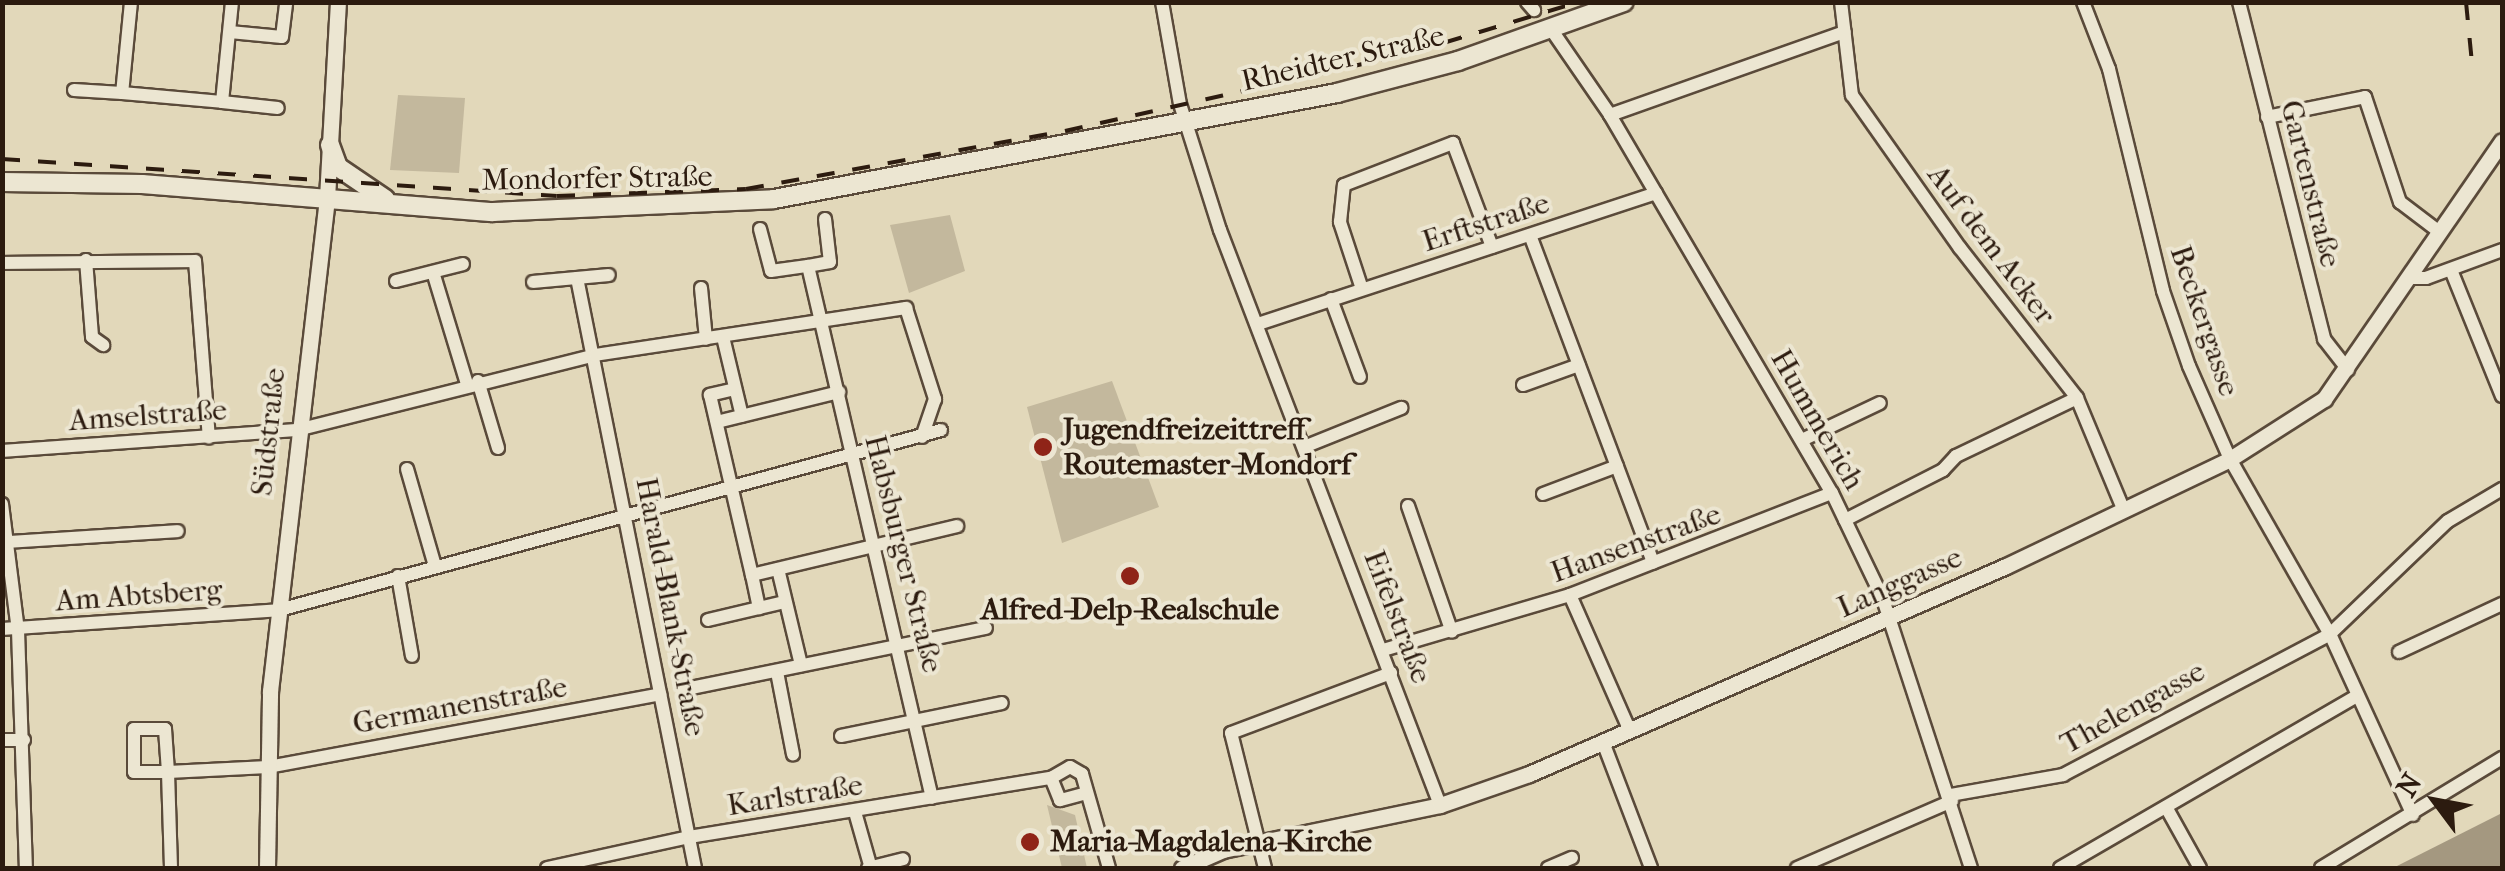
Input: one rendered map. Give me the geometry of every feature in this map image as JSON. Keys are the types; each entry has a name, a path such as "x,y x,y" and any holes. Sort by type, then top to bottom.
{"main road":[{"name":"Rheidter Straße","path":"1186,122 1386,82 1624,2"},
{"name":"Mondorfer Straße","path":"2,182 326,198 492,212 717,204 864,185 1186,122"},
{"path":"330,145 350,179 394,204"}],"street":[{"path":"122,92 130,2"},
{"path":"222,102 232,2"},
{"name":"Südstraße","path":"266,868 268,767 279,610 326,198 338,2"},
{"name":"Eifelstraße","path":"1162,2 1186,122 1440,805"},
{"name":"Auf dem Acker","path":"1841,2 1852,95 1960,248 2077,398 2124,511"},
{"name":"Beckergasse","path":"2083,2 2109,70 2163,291 2230,459 2330,634 2413,815"},
{"name":"Gartenstraße","path":"2240,2 2324,340 2348,370"},
{"path":"230,32 282,38 286,3"},
{"name":"Hummerich","path":"1551,29 1610,115 1832,492 1888,618 1972,868"},
{"path":"1610,115 1845,32"},
{"path":"74,90 278,108"},
{"path":"2267,117 2365,97 2400,202 2438,232"},
{"name":"Langgasse","path":"1182,868 1222,850 1440,805 1604,742 1888,618 2230,459 2324,399 2348,370 2502,141"},
{"path":"1362,289 1340,222 1344,185 1453,143 1492,248"},
{"name":"Erftstraße","path":"1258,324 1656,193"},
{"path":"760,229 771,271 808,266 830,262 824,218"},
{"path":"1530,235 1654,563"},
{"path":"2408,278 2451,270 2502,250"},
{"path":"86,260 92,337 102,345"},
{"path":"2,263 196,261 209,438"},
{"path":"396,282 463,264"},
{"name":"Habsburger Straße","path":"808,266 900,644 932,798"},
{"path":"2451,270 2502,396"},
{"path":"433,272 498,448"},
{"path":"533,282 609,275"},
{"name":"Harald-Blank-Straße","path":"577,278 695,868"},
{"path":"701,288 706,339"},
{"path":"1331,299 1360,377"},
{"name":"Amselstraße","path":"2,451 297,430 472,382 595,355 906,308 934,399 922,437"},
{"path":"723,337 742,416"},
{"path":"1523,385 1579,365"},
{"path":"735,389 710,396 759,608"},
{"path":"717,422 839,392"},
{"path":"1845,520 1943,470 1956,456 2077,398"},
{"path":"1802,440 1880,403"},
{"path":"1304,447 1401,408"},
{"name":"Am Abtsberg","path":"2,630 279,610 941,430"},
{"path":"1542,494 1617,466"},
{"path":"407,469 435,566"},
{"name":"Thelengasse","path":"1802,868 1951,798 2063,775 2330,634 2448,521 2502,489"},
{"name":"Hansenstraße","path":"1383,650 1570,595 1832,492"},
{"path":"2,504 18,630 26,868"},
{"path":"1408,506 1452,632"},
{"path":"752,575 957,526"},
{"path":"8,542 178,531"},
{"path":"778,569 802,665"},
{"path":"398,576 412,656"},
{"path":"1570,595 1630,730"},
{"path":"708,620 785,602"},
{"path":"2398,652 2502,604"},
{"path":"686,689 986,628"},
{"path":"777,672 793,754"},
{"path":"1265,868 1231,734 1391,672"},
{"name":"Germanenstraße","path":"171,868 168,772 268,767 660,694"},
{"path":"2060,868 2357,696"},
{"path":"841,736 1002,703"},
{"path":"2,740 24,740"},
{"path":"1604,742 1651,868"},
{"path":"2321,868 2502,758"},
{"name":"Karlstraße","path":"547,868 689,837 1052,778 1062,768 1077,769 1085,781 1083,794"},
{"path":"1052,778 1060,800 1083,794 1109,868"},
{"path":"2166,807 2200,868"},
{"path":"855,812 870,868 903,859"},
{"path":"1550,868 1572,858"}],"shaded area":[{"path":"398,95 465,98 459,173 390,170"},
{"path":"950,215 965,271 909,293 890,225"},
{"path":"1112,381 1159,507 1062,543 1027,407"},
{"path":"1047,805 1075,815 1087,868 1062,868"},
{"path":"2502,813 2502,868 2393,868"}],"railway":[{"path":"2,159 557,196 746,189 1065,131 1410,53 1579,2"},
{"path":"2466,2 2472,63"}],"place":[{"name":"Jugendfreizeittreff Routemaster-Mondorf","path":"1043,447"},
{"name":"Alfred-Delp-Realschule","path":"1130,576"},
{"name":"Maria-Magdalena-Kirche","path":"1030,842"}]}
